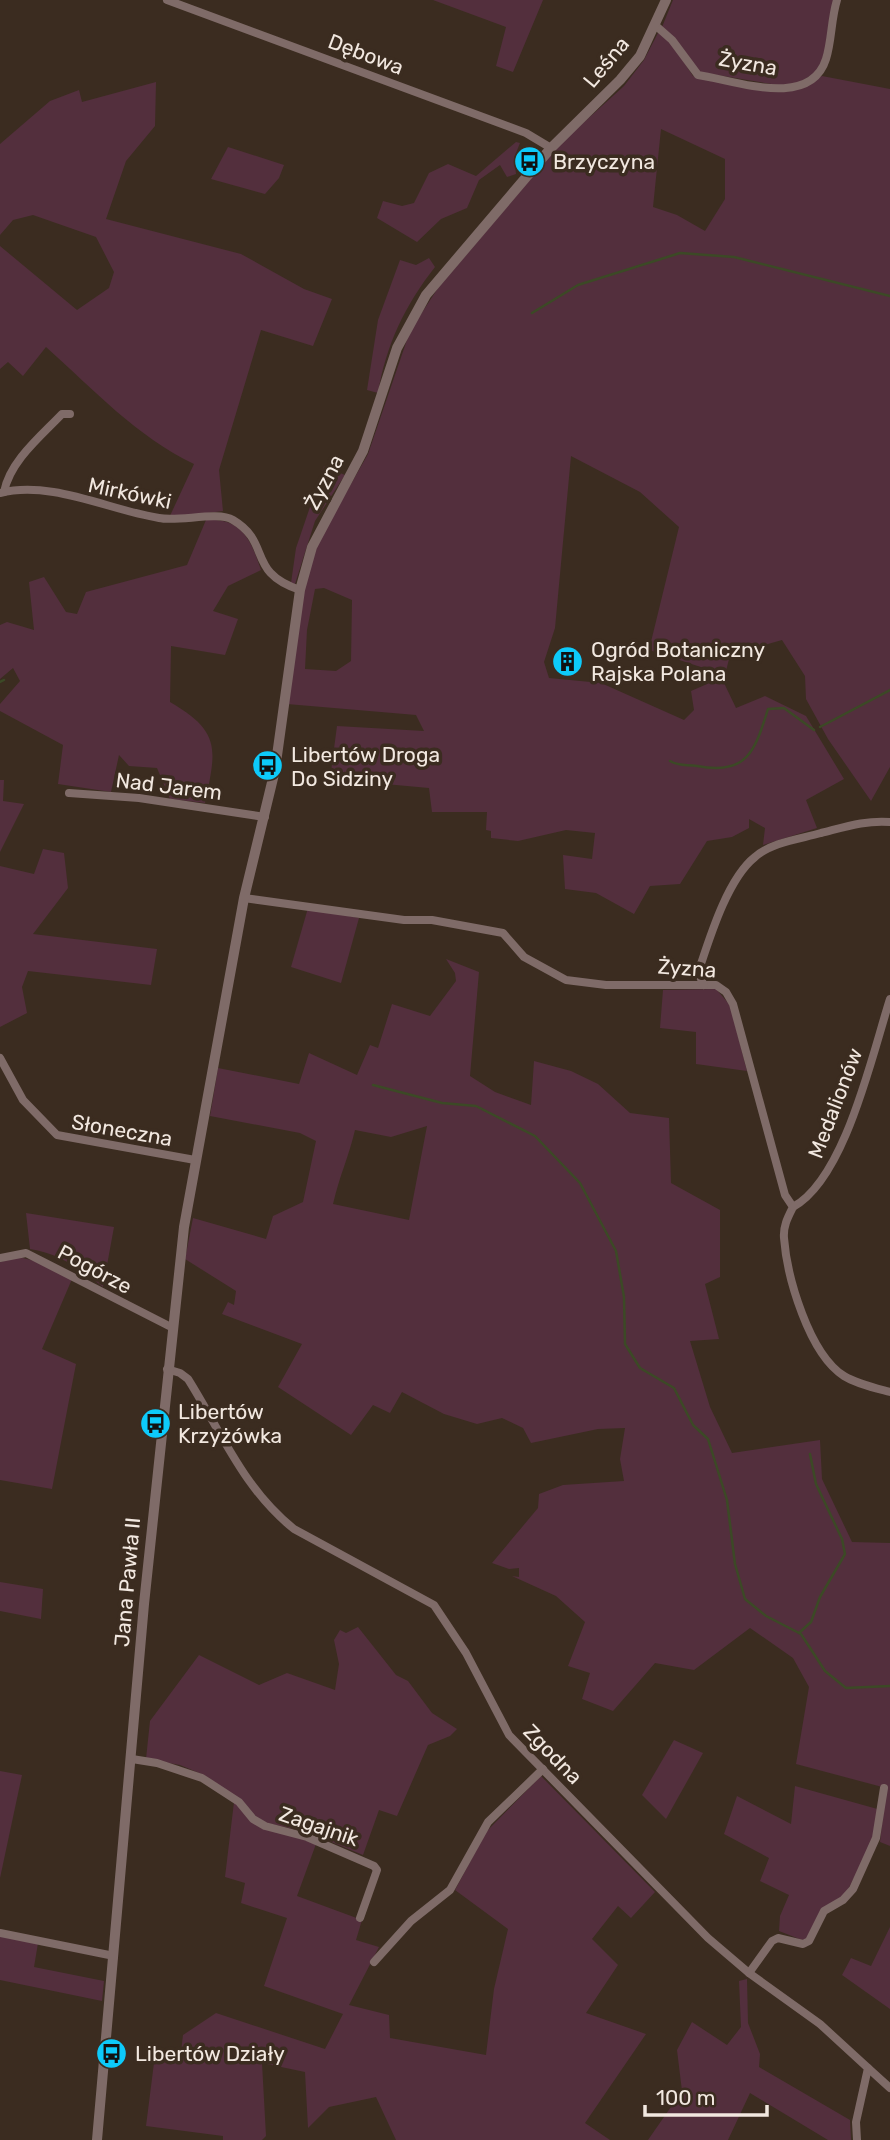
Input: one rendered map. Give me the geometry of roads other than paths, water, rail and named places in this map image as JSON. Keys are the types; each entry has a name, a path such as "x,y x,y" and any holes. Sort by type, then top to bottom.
{"street":[{"name":"Dębowa","path":"167,0 526,133 551,148"},
{"name":"Leśna","path":"561,139 640,56 666,0"},
{"name":"Żyzna","path":"655,25 672,40 698,75 775,89 792,89 820,71 826,59 837,0"},
{"name":"Żyzna","path":"219,1030 244,898 275,771 300,590 312,547 363,451 397,348 426,295 561,139"},
{"path":"2,493 6,479 31,446 62,414 69,414"},
{"name":"Mirkówki","path":"2,493 43,492 177,521 229,517 248,530 270,576 300,590"},
{"name":"Nad Jarem","path":"69,793 139,798 265,817"},
{"path":"704,985 698,973 727,899 755,856 785,842 872,820 890,822"},
{"name":"Żyzna","path":"244,898 404,920 432,919 503,933 524,957 566,981 606,985 716,985 724,990 733,1003 785,1195 793,1207"},
{"name":"Medalionów","path":"793,1207 809,1199 833,1166 890,999"},
{"name":"Jana Pawła II","path":"97,2140 171,1327 195,1160 219,1030"},
{"name":"Słoneczna","path":"0,1058 23,1100 57,1135 195,1160"},
{"path":"793,1207 785,1225 784,1238 794,1286 821,1353 844,1376 890,1392"},
{"name":"Pogórze","path":"0,1258 26,1253 171,1327"},
{"name":"Zgodna","path":"167,1369 188,1379 248,1483 275,1514 294,1529 434,1605 466,1653 509,1735 708,1938 749,1973 820,2024 890,2088"},
{"name":"Zagajnik","path":"132,1759 157,1763 202,1778 239,1802 253,1819 265,1826 307,1836 374,1866 377,1870 360,1918"},
{"path":"373,1962 411,1921 450,1890 488,1822 543,1769"},
{"path":"749,1973 772,1941 778,1937 803,1944 809,1941 824,1911 843,1900 853,1889 876,1838 884,1788"},
{"path":"0,1933 114,1956"},
{"path":"857,2140 856,2122 868,2068"}],"waterway":[{"path":"532,313 578,285 680,253 734,257 890,296"},
{"path":"0,682 4,680"},
{"path":"820,727 890,690"},
{"path":"670,761 680,765 714,768 738,763 753,748 768,709 784,708 814,730"},
{"path":"373,1085 442,1103 476,1106 535,1136 580,1183 616,1251 624,1297 625,1344 640,1368 674,1388 693,1425 708,1439 727,1500 735,1564 745,1599 766,1616 801,1634 825,1671 846,1688 890,1686"},
{"path":"799,1633 811,1622 820,1597 845,1554 842,1539 816,1484 810,1454"}],"place":[{"name":"Brzyczyna","path":"530,161"},
{"name":"Ogród Botaniczny Rajska Polana","path":"568,661"},
{"name":"Libertów Droga Do Sidziny","path":"268,766"},
{"name":"Libertów Krzyżówka","path":"155,1423"},
{"name":"Libertów Działy","path":"112,2053"}]}
